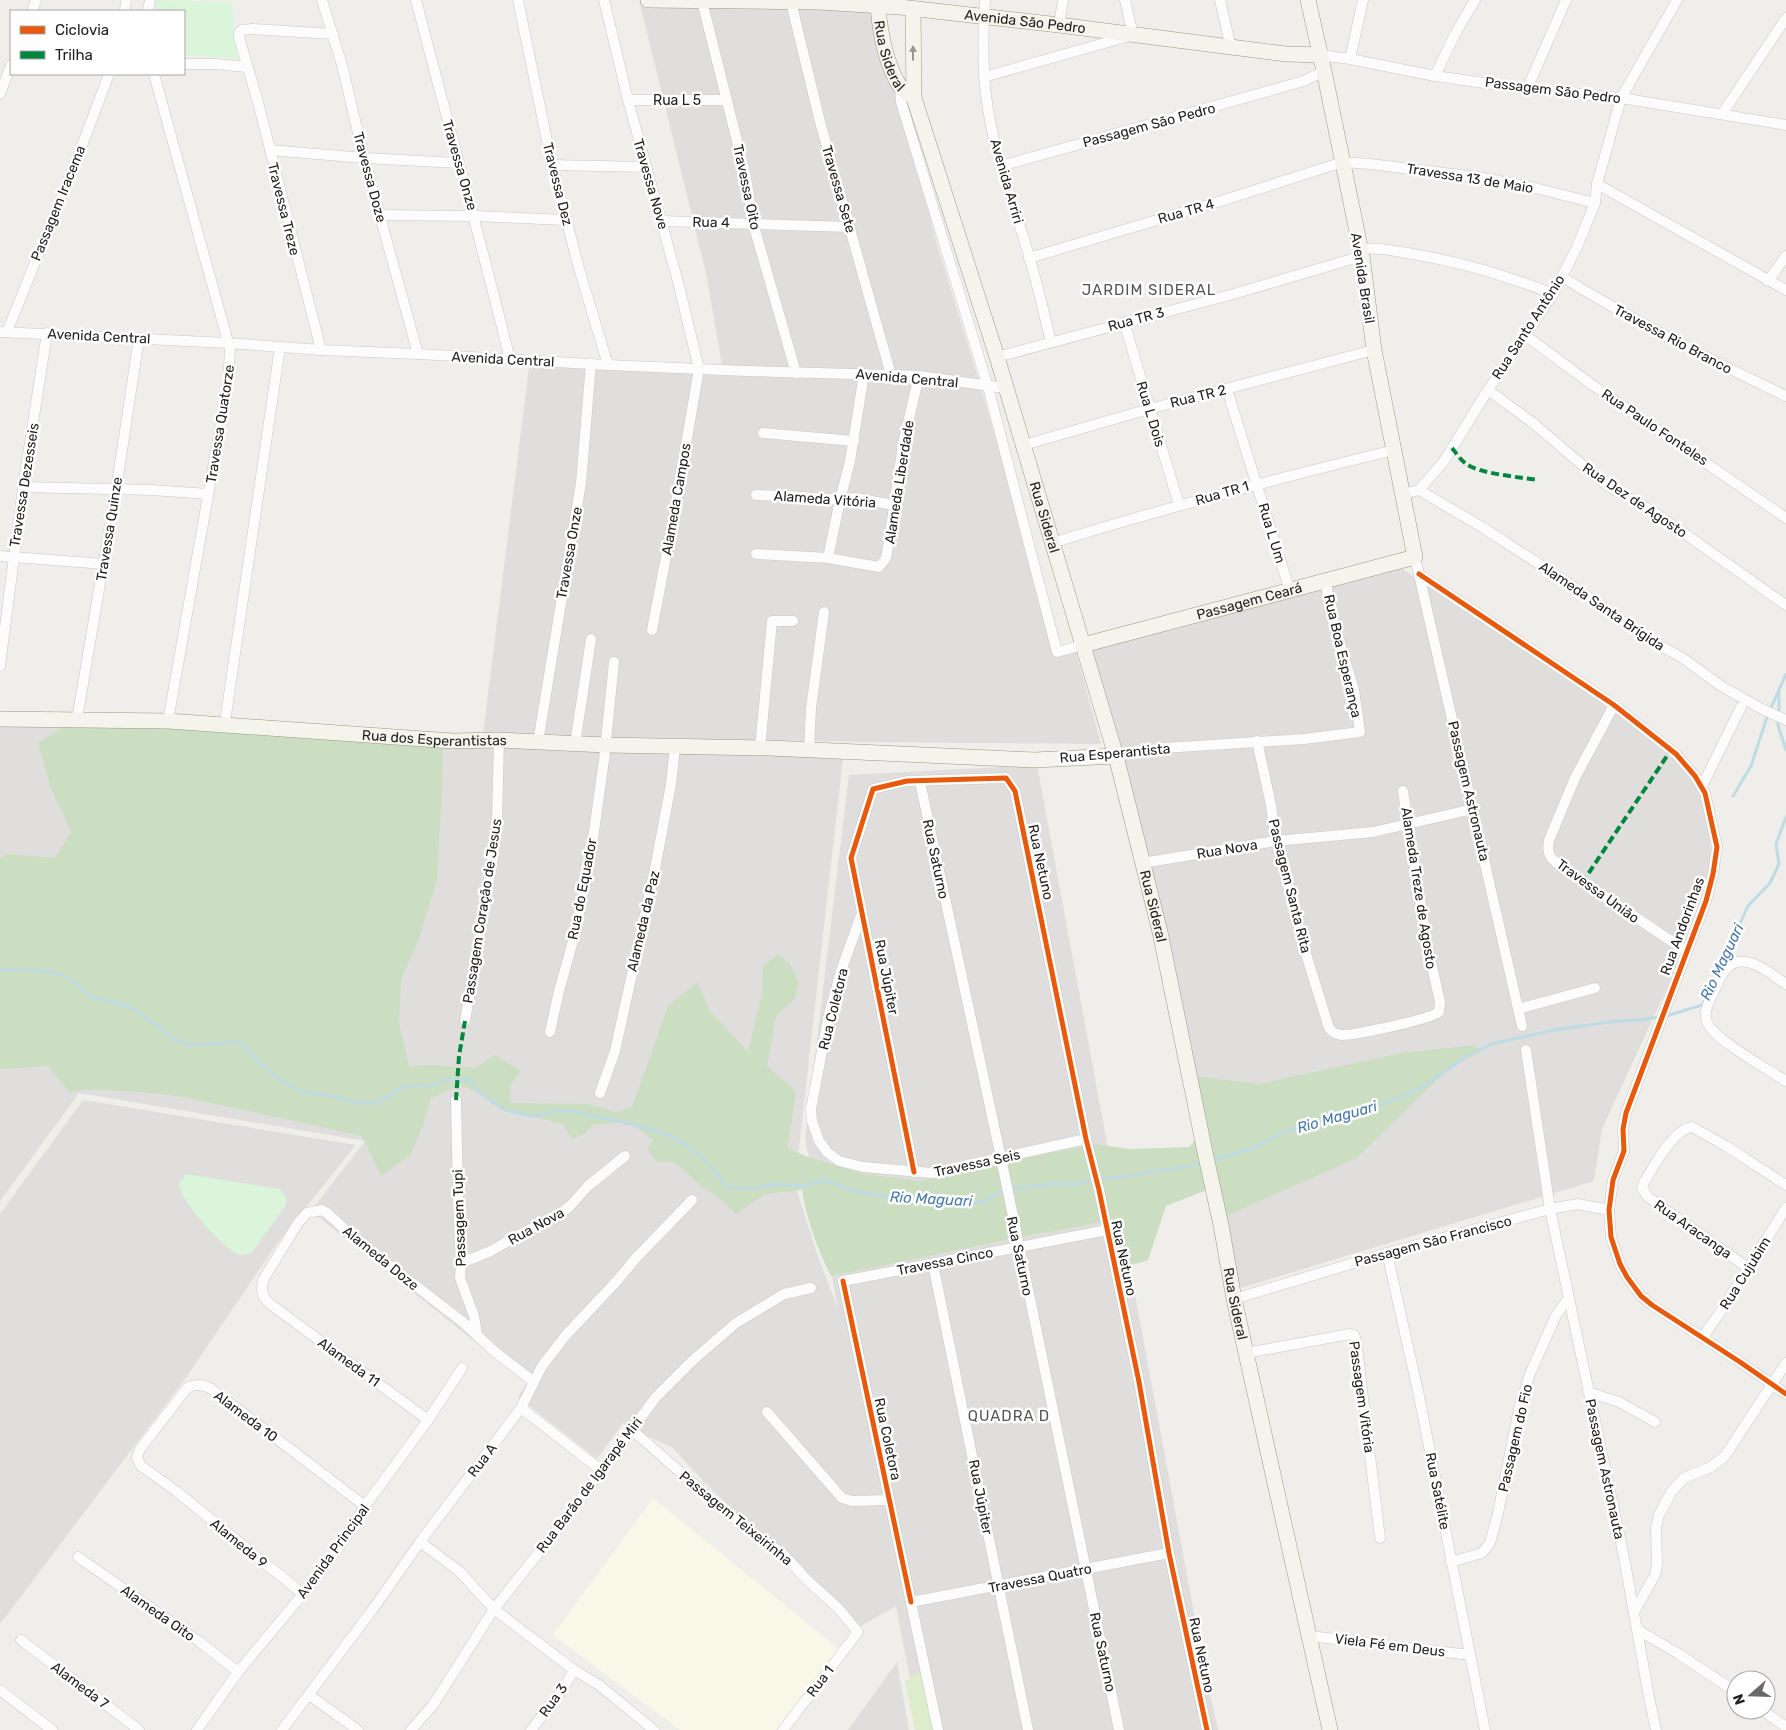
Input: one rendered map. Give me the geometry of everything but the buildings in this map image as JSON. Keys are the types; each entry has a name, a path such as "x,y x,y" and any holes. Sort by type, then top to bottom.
{"main road":[{"name":"Avenida São Pedro","path":"648,0 820,1 878,6 904,5 1231,48 1292,55 1320,55"},
{"name":"Avenida Brasil","path":"1308,0 1361,253 1374,350 1415,557"},
{"name":"Rua Sideral","path":"904,5 914,98 997,357 1116,756 1160,932 1221,1225 1234,1299 1330,1730"},
{"name":"Rua Sideral","path":"878,6 884,46 900,86 914,98"},
{"name":"Passagem Ceará","path":"1083,645 1415,557"},
{"name":"Rua dos Esperantistas","path":"0,719 168,721 443,740 870,751"},
{"name":"Rua Esperantista","path":"870,751 1035,760 1116,756"}],"street":[{"name":"Travessa Doze","path":"322,0 333,34 364,158 418,354"},
{"name":"Travessa Onze","path":"416,0 458,163 474,216 510,360"},
{"name":"Travessa Dez","path":"518,0 552,165 608,365"},
{"name":"Travessa Nove","path":"604,0 628,100 662,221 699,369"},
{"name":"Avenida Arriri","path":"985,0 984,77 990,118 1001,166 1030,258 1051,342"},
{"path":"1059,24 1063,0"},
{"path":"1125,0 1132,35"},
{"path":"1220,0 1231,48"},
{"path":"1350,59 1363,0"},
{"path":"1435,76 1455,34 1475,0"},
{"path":"1527,89 1566,0"},
{"name":"Rua Santo Antônio","path":"1419,490 1444,461 1488,390 1553,294 1576,249 1595,203 1597,184 1621,98 1677,0"},
{"name":"Travessa Oito","path":"702,1 746,177 753,223 796,373"},
{"name":"Travessa Sete","path":"791,2 820,122 891,375"},
{"path":"1722,114 1786,18"},
{"name":"Travessa Treze","path":"321,350 239,33 242,30 252,28 333,34"},
{"name":"Avenida São Pedro","path":"984,77 1132,35"},
{"name":"Passagem São Pedro","path":"1320,55 1435,76 1527,89 1621,98 1786,125"},
{"path":"185,64 248,67"},
{"path":"0,94 10,68"},
{"name":"Passagem São Pedro","path":"1001,166 1296,84 1324,71"},
{"name":"Passagem Iracema","path":"3,332 109,75"},
{"name":"Travessa Quatorze","path":"154,75 228,342 230,358 228,384 168,721"},
{"path":"900,86 901,102 988,386 1057,652 1083,645"},
{"name":"Rua L 5","path":"628,100 726,100"},
{"path":"270,150 458,163"},
{"name":"Travessa 13 de Maio","path":"1342,162 1477,177 1527,186 1595,203"},
{"name":"Rua TR 4","path":"1030,258 1231,198 1342,162"},
{"path":"552,165 646,167"},
{"path":"1597,184 1786,290"},
{"path":"380,215 474,216 566,220"},
{"name":"Rua 4","path":"662,221 849,227"},
{"path":"1361,253 1380,248 1442,259 1513,279 1553,294"},
{"name":"Rua TR 3","path":"997,357 1237,293 1361,253"},
{"path":"1768,281 1786,256"},
{"name":"Travessa Rio Branco","path":"1562,276 1597,298 1724,367 1786,396"},
{"name":"Rua L Dois","path":"1124,322 1179,505"},
{"name":"Avenida Central","path":"3,332 228,342 321,350 608,365 919,376 1006,388"},
{"name":"Travessa Dezesseis","path":"0,666 13,557 47,333"},
{"name":"Rua Paulo Fonteles","path":"1525,335 1591,384 1786,518"},
{"name":"Travessa Quinze","path":"77,719 140,338"},
{"path":"226,715 280,347"},
{"name":"Rua TR 2","path":"1024,445 1149,409 1374,350"},
{"name":"Travessa Onze","path":"538,742 581,483 592,363"},
{"name":"Alameda Campos","path":"652,630 674,520 699,369"},
{"path":"756,554 828,558 854,441 864,374"},
{"name":"Alameda Liberdade","path":"828,558 879,567 883,564 889,541 903,444 919,376"},
{"name":"Rua L Um","path":"1227,390 1290,591"},
{"name":"Rua Dez de Agosto","path":"1488,390 1532,422 1608,486 1654,512 1786,605"},
{"path":"763,433 854,441"},
{"name":"Rua TR 1","path":"1052,543 1256,484 1394,450"},
{"path":"23,487 208,494"},
{"path":"1403,494 1419,490"},
{"name":"Alameda Santa Brígida","path":"1419,490 1532,559 1645,637 1684,659 1722,686 1786,720"},
{"name":"Alameda Vitória","path":"756,495 840,500 856,498 894,505"},
{"path":"0,556 104,564"},
{"name":"Passagem Astronauta","path":"1415,557 1522,1026"},
{"name":"Rua Andorinhas","path":"1419,574 1614,705 1676,754 1702,786 1713,824 1717,855 1706,900 1626,1113 1623,1129 1624,1151 1613,1180 1609,1210"},
{"name":"Rua Boa Esperança","path":"1326,580 1329,607 1354,690 1360,732"},
{"path":"809,750 811,708 824,612"},
{"path":"760,748 772,621 793,621"},
{"path":"575,744 591,639"},
{"path":"606,745 614,662"},
{"name":"Travessa União","path":"1614,705 1575,778 1549,840 1547,850 1549,855 1562,868 1686,951"},
{"path":"1702,786 1741,707"},
{"name":"Rua Esperantista","path":"1116,756 1164,748 1304,739 1360,732"},
{"name":"Passagem Coração de Jesus","path":"465,1021 492,857 496,819 499,740"},
{"name":"Passagem Santa Rita","path":"1257,741 1271,805 1276,841 1307,957 1329,1028"},
{"name":"Rua do Equador","path":"550,1032 584,890 606,745"},
{"name":"Alameda da Paz","path":"600,1093 615,1051 654,874 675,747"},
{"name":"Rua Netuno","path":"920,782 1006,778 1015,791 1086,1139 1099,1190 1139,1382 1169,1553 1207,1730"},
{"name":"Rua Júpiter","path":"914,1172 851,858 873,789 907,781 920,782"},
{"name":"Rua Saturno","path":"920,782 1001,1158 1119,1730"},
{"name":"Alameda Treze de Agosto","path":"1329,1028 1332,1033 1341,1035 1440,1012 1440,1002 1419,898 1403,790"},
{"name":"Rua Nova","path":"1142,863 1276,841 1373,832 1473,809"},
{"name":"Rua Coletora","path":"811,1109 829,1014 841,970 862,912"},
{"path":"1782,981 1753,963 1738,962 1728,966 1713,994 1705,1019 1709,1027 1721,1038 1786,1081"},
{"path":"1518,1008 1595,988"},
{"name":"Passagem Astronauta","path":"1526,1050 1550,1210 1624,1557 1656,1730"},
{"name":"Passagem Tupi","path":"456,1100 460,1278 474,1316 477,1334"},
{"name":"Travessa Seis","path":"811,1109 812,1121 819,1141 831,1156 839,1161 863,1167 914,1172 939,1172 1086,1139"},
{"name":"Rua Aracanga","path":"1748,1268 1655,1203 1643,1192 1644,1182 1681,1130 1692,1127 1726,1146 1786,1185"},
{"name":"Rua Nova","path":"461,1263 491,1251 560,1214 588,1186 625,1156"},
{"name":"Rua A","path":"282,1730 374,1609 420,1542 521,1408 542,1366 566,1334 692,1200"},
{"name":"Passagem São Francisco","path":"1234,1299 1387,1253 1550,1210 1578,1204 1609,1210"},
{"name":"Rua Cujubim","path":"1702,1338 1786,1208"},
{"name":"Alameda Doze","path":"270,1304 262,1291 263,1280 302,1218 307,1213 322,1210 534,1382"},
{"path":"1609,1210 1611,1237 1620,1264 1641,1296 1667,1316 1786,1394"},
{"name":"Travessa Cinco","path":"842,1281 1107,1230"},
{"name":"Rua Satélite","path":"1387,1253 1420,1400 1485,1730"},
{"name":"Rua Júpiter","path":"933,1264 1028,1730"},
{"name":"Rua Coletora","path":"842,1281 938,1730"},
{"name":"Rua Barão de Igarapé Miri","path":"411,1730 433,1705 494,1608 567,1517 656,1396 692,1361 736,1323 784,1294 810,1288"},
{"name":"Passagem do Fio","path":"1451,1562 1482,1553 1490,1542 1498,1513 1519,1409 1530,1374 1556,1315 1569,1298"},
{"name":"Alameda 11","path":"270,1304 428,1420"},
{"name":"Passagem Vitória","path":"1246,1353 1350,1334 1354,1335 1380,1538"},
{"path":"1634,1612 1655,1575 1657,1564 1656,1528 1659,1516 1672,1491 1684,1478 1712,1467 1725,1456 1786,1363"},
{"name":"Avenida Principal","path":"197,1730 238,1672 303,1594 339,1547 365,1506 428,1420 462,1368"},
{"name":"Alameda 10","path":"176,1491 141,1466 137,1458 140,1449 187,1388 198,1385 210,1388 365,1506"},
{"path":"1588,1392 1618,1402 1655,1422"},
{"path":"521,1408 601,1470"},
{"path":"767,1412 842,1498 852,1501 889,1500"},
{"name":"Passagem Teixeirinha","path":"631,1429 728,1514 784,1555 807,1580 838,1608 858,1632"},
{"name":"Alameda 9","path":"176,1491 204,1516 303,1594"},
{"path":"420,1542 459,1571 494,1608 574,1670 598,1686 648,1728"},
{"name":"Travessa Quatro","path":"911,1602 1169,1553"},
{"name":"Alameda Oito","path":"78,1557 212,1651 238,1672"},
{"path":"1638,1630 1726,1685"},
{"name":"Rua 1","path":"783,1730 858,1632"},
{"name":"Viela Fé em Deus","path":"1310,1636 1470,1655"},
{"name":"Alameda 7","path":"21,1640 139,1730"},
{"name":"Rua 3","path":"531,1730 561,1692 574,1670"},
{"path":"0,1690 52,1730"},
{"path":"309,1695 358,1730"}],"shaded area":[{"path":"639,0 796,0 876,12 936,241 982,391 1056,653 1075,648 1101,744 864,742 500,735 843,758 795,1184 815,1248 838,1309 805,1138 849,775 1037,765 1204,1667 1218,1730 920,1730 896,1606 857,1628 704,1482 672,1447 631,1429 623,1423 597,1459 518,1397 527,1383 311,1211 365,1141 79,1093 0,1201 0,715 112,716 483,734 530,360 724,376 706,273"},
{"path":"1399,567 1609,700 1703,782 1712,861 1673,975 1602,1129 1594,1181 1237,1289 1125,760 1091,648"},
{"path":"83,1100 356,1145 278,1242 187,1376 0,1624 0,1214"},
{"path":"653,1498 839,1649 777,1730 680,1730 553,1635"},
{"path":"897,1662 909,1730 848,1730"}],"green space":[{"path":"154,0 232,2 237,59 185,55 185,10 156,10"},
{"path":"69,724 443,740 437,880 417,944 401,979 399,1023 409,1066 433,1065 474,1068 495,1055 521,1071 510,1085 511,1103 588,1104 617,1112 632,1107 668,1006 697,982 710,1011 748,1052 762,993 763,965 778,955 789,963 799,983 795,998 776,1016 767,1066 796,1092 787,1148 808,1157 864,1174 921,1181 1000,1159 1004,1162 1094,1144 1130,1149 1189,1147 1198,1137 1185,1075 1259,1084 1401,1053 1475,1045 1480,1052 1448,1069 1357,1158 1219,1219 1209,1189 1166,1206 1148,1260 1125,1267 1113,1218 831,1276 813,1234 802,1190 765,1194 736,1214 716,1195 702,1187 675,1162 657,1162 647,1149 653,1140 634,1125 620,1122 593,1125 583,1135 572,1139 563,1124 505,1110 478,1092 460,1085 431,1098 423,1126 410,1155 381,1176 362,1136 184,1097 142,1092 85,1089 70,1093 48,1066 0,1069 0,858 6,854 55,858 71,832 50,786 38,743"},
{"path":"186,1174 279,1189 286,1196 286,1205 252,1252 239,1255 213,1234 186,1200 179,1183"},
{"path":"923,1670 935,1730 915,1730 905,1681"}],"waterway":[{"path":"1733,796 1751,766 1767,717 1786,674"},
{"name":"Rio Maguari","path":"1779,690 1779,714"},
{"name":"Rio Maguari","path":"1778,720 1786,750"},
{"name":"Rio Maguari","path":"1716,976 1748,906 1770,883 1779,864 1776,844 1786,817"},
{"name":"Rio Maguari","path":"0,969 43,971 60,974 76,983 89,996 130,1007 173,1039 190,1045 240,1042 261,1064 279,1079 302,1092 333,1096 358,1103 377,1103 401,1088 418,1084 431,1086 446,1079 470,1080 478,1092 505,1110 535,1117 555,1111 572,1111 669,1135 691,1148 711,1167 727,1187 750,1189 775,1184 804,1186 825,1180 855,1191 891,1198 947,1197 963,1204 986,1201 1003,1190 1052,1184 1078,1184 1090,1180 1187,1167 1203,1162"},
{"name":"Rio Maguari","path":"1666,1016 1702,1005 1705,1000"},
{"name":"Rio Maguari","path":"1212,1160 1251,1149 1280,1134 1330,1117 1358,1113 1401,1097 1426,1085 1465,1057 1491,1044 1554,1030 1659,1017"}],"marked path":[{"path":"1452,448 1471,467 1538,480"},
{"path":"1582,883 1671,750"},
{"path":"456,1100 459,1056 465,1021"}],"cycle path":[{"path":"1419,574 1614,705 1676,754 1695,776 1705,793 1717,847 1713,874 1706,901 1626,1113 1623,1129 1624,1151 1613,1180 1609,1210 1611,1237 1620,1264 1641,1296 1786,1394"},
{"path":"914,1172 851,858 873,789 907,781 1006,778 1015,791 1086,1139 1099,1190 1139,1382 1169,1553 1207,1730"},
{"path":"843,1281 911,1602"}],"district":[{"name":"JARDIM SIDERAL","path":"1149,290"},
{"name":"QUADRA D","path":"1009,1416"}]}
